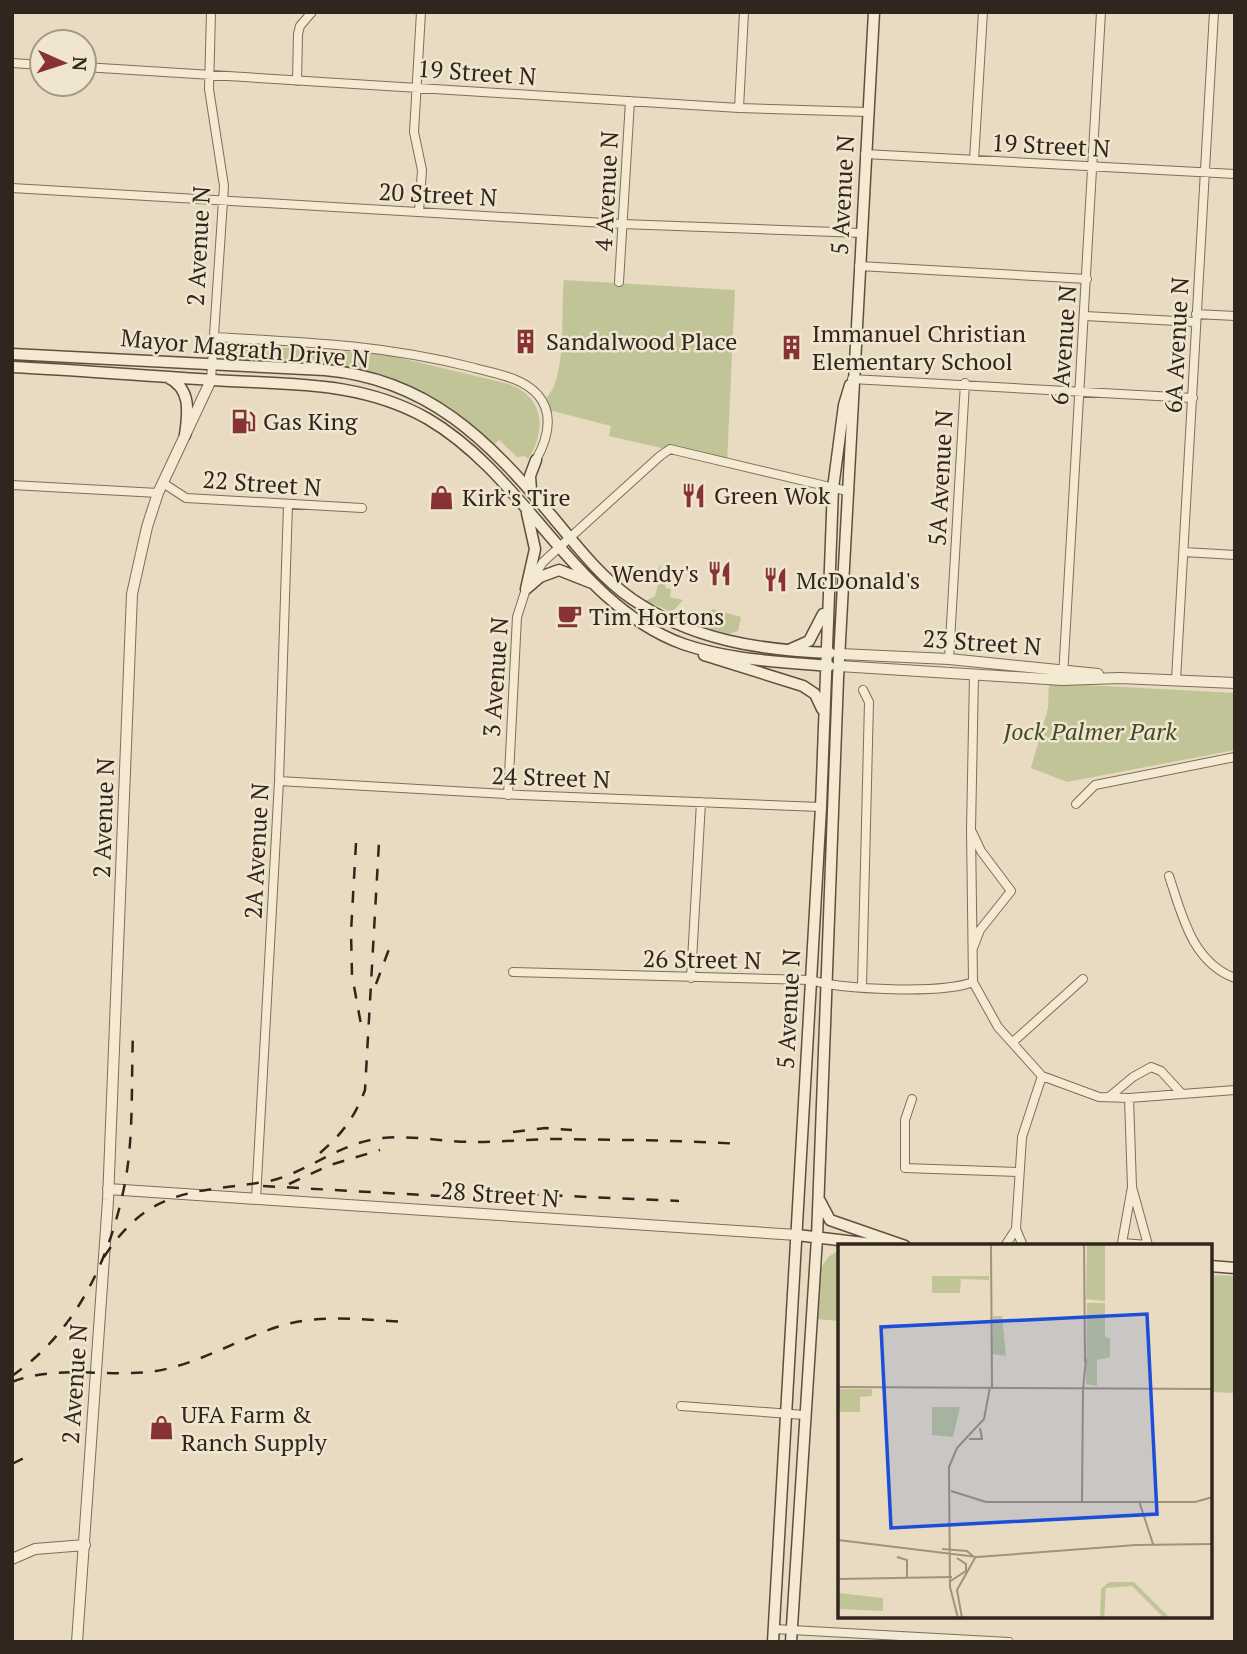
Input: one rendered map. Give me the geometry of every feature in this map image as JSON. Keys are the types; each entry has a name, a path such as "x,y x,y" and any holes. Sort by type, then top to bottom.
{"main road":[{"name":"5 Avenue N","path":"792,1637 817,1238 839,666 847,491 855,402 852,379 873,12"},
{"name":"Mayor Magrath Drive N","path":"12,354 342,372 391,383 456,418 531,491 614,585 662,617 725,642 786,651 840,654"},
{"name":"Mayor Magrath Drive N","path":"12,367 320,385 352,389 392,402 428,419 461,442 525,507 559,547 628,614 683,644 722,654 839,666"},
{"path":"161,375 178,384 186,397 185,435"},
{"name":"5 Avenue N","path":"773,1642 821,807 824,665 833,488 844,405 852,379"},
{"path":"507,467 525,466 536,460"},
{"path":"531,491 530,475 536,460"},
{"path":"525,507 535,549 526,589"},
{"path":"526,589 540,577 559,570 594,583"},
{"path":"786,651 809,641 815,634 827,597"},
{"path":"683,644 721,662 803,685 815,694 823,711"},
{"path":"818,1192 824,1213 830,1220 899,1244"},
{"name":"28 Street N","path":"796,1235 871,1244"},
{"path":"1212,1266 1235,1268"}],"street":[{"name":"2 Avenue N","path":"77,1642 108,1189 132,594 147,527 161,488 211,380 224,201 209,74 211,12"},
{"path":"297,81 298,34 313,12"},
{"path":"419,212 422,170 414,132 421,12"},
{"path":"738,108 744,12"},
{"path":"974,160 983,12"},
{"name":"6 Avenue N","path":"1063,674 1101,12"},
{"name":"6A Avenue N","path":"1176,680 1214,12"},
{"name":"19 Street N","path":"98,68 738,108 868,112"},
{"name":"4 Avenue N","path":"620,282 630,101"},
{"name":"19 Street N","path":"866,154 1235,174"},
{"name":"20 Street N","path":"12,188 622,224 861,233"},
{"path":"859,266 1087,279"},
{"path":"1085,316 1235,316"},
{"name":"Mayor Magrath Drive N","path":"215,337 391,349 518,381 539,396 547,417 547,438 536,460"},
{"path":"852,379 965,383 1079,393 1193,398"},
{"name":"5A Avenue N","path":"949,659 965,383"},
{"name":"3 Avenue N","path":"508,795 517,617 526,589 536,571 559,547 670,449 833,488"},
{"name":"22 Street N","path":"12,485 161,488 186,498 362,508"},
{"path":"833,488 847,491"},
{"name":"2A Avenue N","path":"256,1199 279,781 288,505"},
{"path":"1184,552 1235,555"},
{"name":"23 Street N","path":"840,654 949,659 1063,674 1235,683"},
{"name":"23 Street N","path":"839,666 974,675 1063,674"},
{"path":"974,675 971,953 973,982 998,1027 1014,1041 1042,1076 1099,1097 1129,1098 1235,1090"},
{"path":"862,986 869,702 863,690"},
{"path":"1076,804 1087,790 1113,780 1235,757"},
{"name":"24 Street N","path":"279,781 508,795 821,807"},
{"path":"691,978 701,802"},
{"path":"971,830 981,851 1011,891 1010,896 980,930 971,953"},
{"path":"1169,876 1189,936 1219,972 1235,978"},
{"name":"26 Street N","path":"513,972 811,980 827,985 862,986 956,987 973,982"},
{"path":"1014,1041 1083,979"},
{"path":"1109,1097 1133,1077 1152,1067 1161,1071 1182,1094"},
{"path":"1022,1244 1016,1229 1022,1137 1042,1076"},
{"path":"1129,1098 1132,1187 1122,1243 1135,1244"},
{"path":"912,1100 905,1120 905,1168 1019,1172"},
{"path":"1132,1187 1148,1244"},
{"name":"28 Street N","path":"108,1189 796,1235"},
{"path":"1006,1244 1016,1229"},
{"path":"681,1406 805,1415"},
{"path":"12,1559 35,1549 85,1545"},
{"path":"774,1629 792,1637 1009,1642"}],"green space":[{"path":"564,280 735,290 727,463 609,436 611,426 545,409 542,402 551,393 560,364"},
{"path":"228,344 384,354 509,384 521,390 535,406 540,426 538,437 528,459 525,456 517,457 499,440 494,445 465,418 434,398 402,383 335,366 223,359 219,351"},
{"path":"661,564 659,576 667,579 665,588 671,589 670,597 683,600 672,612 646,601 655,596 659,580 645,584 644,581 654,577"},
{"path":"713,609 741,617 738,631 726,635 704,627 702,616"},
{"name":"Jock Palmer Park","path":"1049,683 1235,693 1235,750 1067,782 1031,768 1048,708"},
{"path":"838,1252 838,1321 816,1319 818,1280 831,1255"},
{"path":"1212,1275 1235,1276 1235,1393 1212,1392"}],"railway":[{"path":"320,1153 347,1125 365,1090 379,842"},
{"path":"356,843 351,932 352,975 362,1030"},
{"path":"376,984 392,941"},
{"path":"12,1376 55,1338 72,1315 100,1266 110,1239 119,1211 128,1165 133,1034"},
{"path":"513,1132 546,1128 572,1130"},
{"path":"104,1257 121,1234 155,1206 193,1192 279,1179 351,1146 383,1138 474,1142 559,1139 740,1144"},
{"path":"289,1184 330,1165 380,1150"},
{"path":"263,1186 476,1198 521,1194 679,1201"},
{"path":"12,1382 65,1372 138,1373 172,1368 262,1332 309,1320 341,1318 406,1322"},
{"path":"12,1464 30,1455"}],"place":[{"name":"Sandalwood Place","path":"526,341"},
{"name":"Immanuel Christian Elementary School","path":"792,347"},
{"name":"Gas King","path":"243,421"},
{"name":"Green Wok","path":"694,495"},
{"name":"Kirk's Tire","path":"442,497"},
{"name":"Wendy's","path":"719,573"},
{"name":"McDonald's","path":"776,580"},
{"name":"Tim Hortons","path":"569,616"},
{"name":"UFA Farm & Ranch Supply","path":"161,1428"}]}
